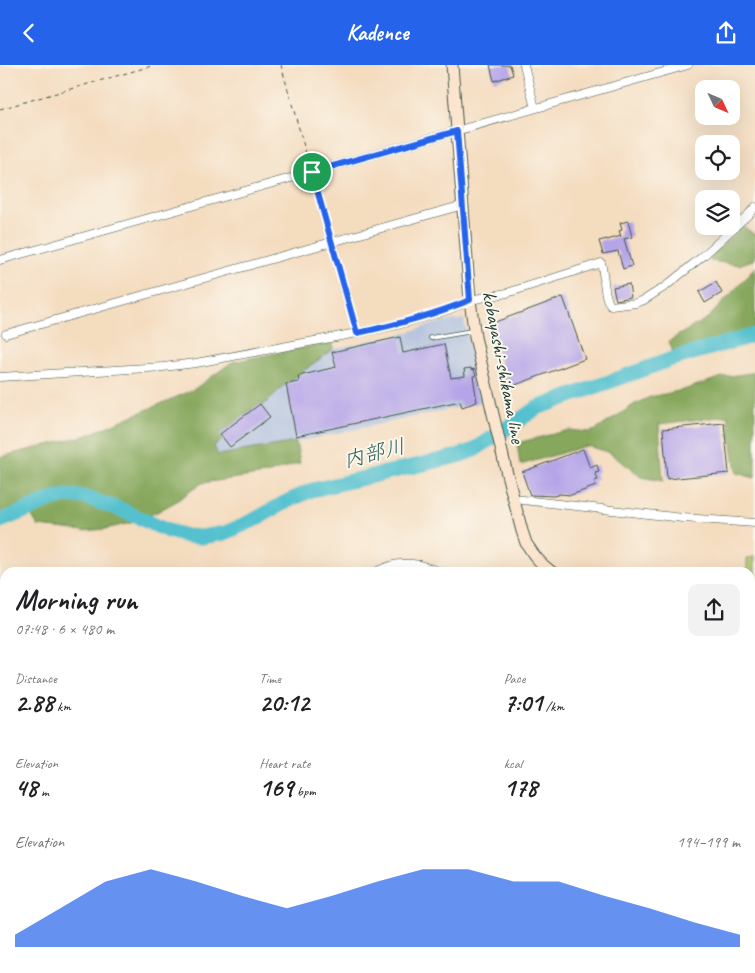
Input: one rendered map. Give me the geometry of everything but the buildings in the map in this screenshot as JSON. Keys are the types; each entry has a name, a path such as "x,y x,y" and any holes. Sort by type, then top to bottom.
{"main road":[{"name":"kobayashi-shikama line","path":"452,65 474,331 522,531 526,543 546,567"}],"street":[{"path":"524,65 535,108"},
{"path":"0,260 688,65"},
{"path":"6,335 463,205"},
{"path":"0,377 163,367 196,363 357,333 397,325 447,310 470,300 507,293 602,263 608,303 611,306 636,303 644,300 674,280 703,256 755,207"},
{"path":"514,499 683,518 755,523"},
{"path":"385,567 406,563 415,567"}],"lane":[{"path":"431,338 474,331"}],"path":[{"path":"0,109 155,65"},
{"path":"281,65 357,333"}],"shaded area":[{"path":"464,319 483,402 296,442 217,455 214,446 247,422 282,387 333,349 405,333 441,322"}],"green space":[{"path":"743,226 755,235 755,259 739,265 710,261 712,254 733,235 740,235 740,229"},
{"path":"755,267 755,334 675,358 669,341 709,317"},
{"path":"332,342 333,349 282,387 247,422 214,446 218,455 296,442 300,463 266,474 202,483 157,512 131,523 105,529 84,531 38,526 27,508 0,517 0,457 87,435 193,390 232,362"},
{"path":"755,371 755,478 736,473 728,416 659,424 663,481 641,477 610,453 586,446 520,465 517,443 569,430 589,432 596,430 635,404 650,397 683,390 722,377"},
{"path":"755,557 755,567 747,567 747,558"}],"waterway":[{"name":"内部川","path":"0,521 54,499 67,496 84,497 122,510 168,531 187,536 202,537 225,533 312,490 458,456 474,450 537,408 672,359 755,335"}],"route":[{"path":"457,131 470,300 447,310 397,325 357,333 312,172 457,131"}]}
